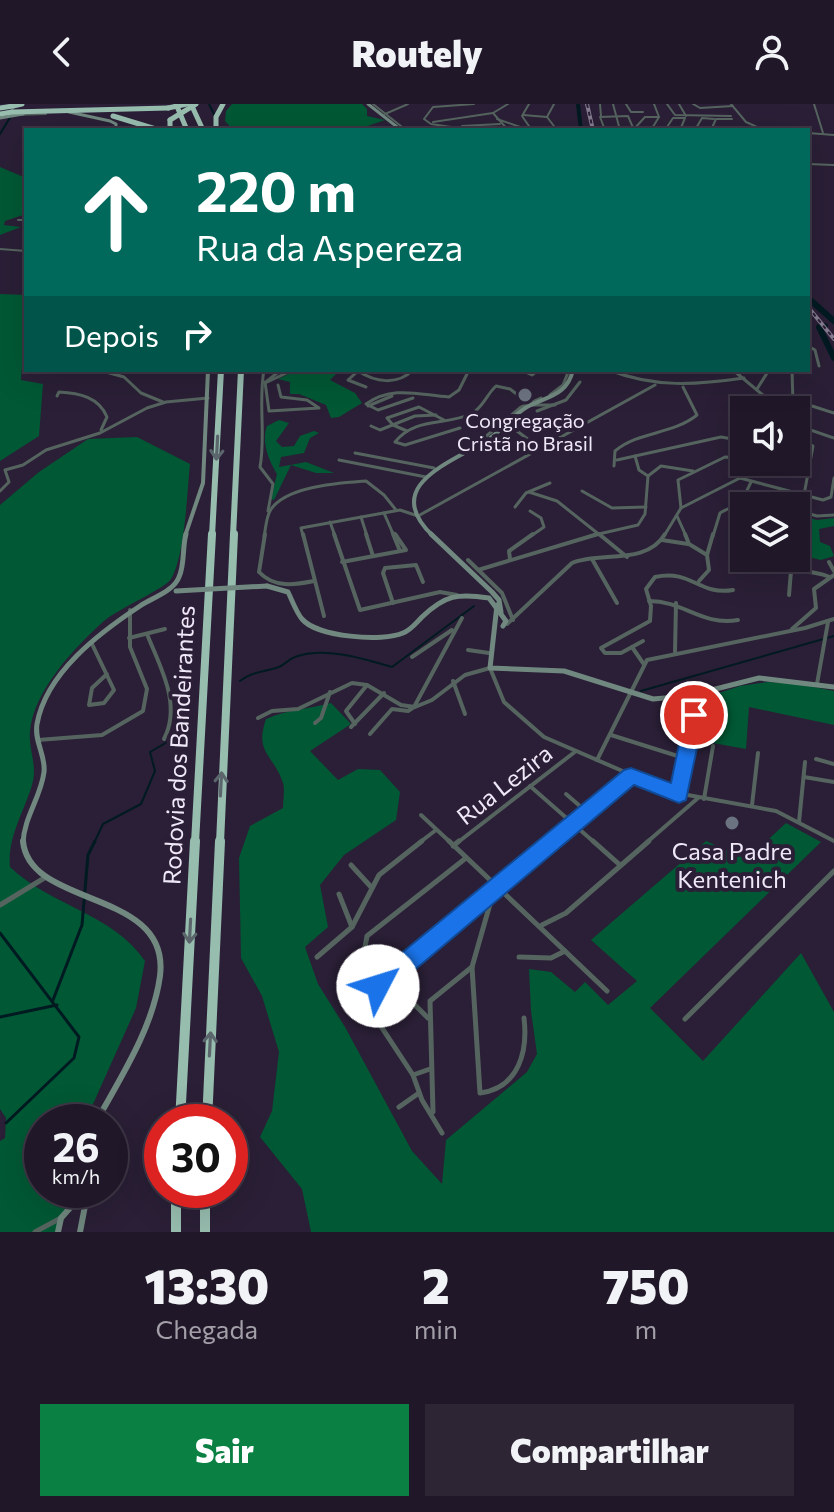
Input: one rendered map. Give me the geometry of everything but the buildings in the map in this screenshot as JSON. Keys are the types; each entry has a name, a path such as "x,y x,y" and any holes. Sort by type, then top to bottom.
{"highway":[{"path":"1,111 42,104"},
{"path":"105,104 120,109 144,104"},
{"path":"176,104 186,128"},
{"path":"16,108 130,112 193,104"},
{"path":"170,128 170,120 193,104"},
{"path":"193,104 204,128"},
{"path":"216,128 216,117 223,104"},
{"path":"89,110 152,128"},
{"name":"Rodovia dos Bandeirantes","path":"181,1104 221,372"},
{"name":"Rodovia dos Bandeirantes","path":"208,1104 241,372"},
{"path":"176,1208 176,1232"},
{"path":"205,1208 205,1232"}],"main road":[{"path":"370,104 402,128"},
{"path":"16,108 83,114 113,122 115,128"},
{"path":"105,1104 158,995 162,966 160,952 157,943 143,927 47,877 27,862 22,847 46,767 38,740 38,719 63,674 92,644 130,610 179,579 184,539 203,485 208,372"},
{"path":"505,621 495,601 430,536 415,516 417,490 434,468 472,450 509,425 529,404 564,391 571,380 571,372"},
{"path":"165,590 274,584 288,592 302,619 311,626 376,640 400,636 414,629 434,605 457,595 481,595 495,601 501,612"},
{"path":"495,601 505,621"},
{"path":"505,621 493,639 489,653 490,668 564,671 662,700 759,678 834,687"},
{"path":"58,1232 61,1218 70,1208"},
{"path":"81,1229 86,1209 83,1208"}],"street":[{"path":"384,114 408,104"},
{"path":"463,128 431,124 424,120 432,108 474,104"},
{"path":"431,124 451,117 493,113 508,104"},
{"path":"523,115 529,104"},
{"path":"547,117 554,104"},
{"path":"600,104 604,128"},
{"path":"613,104 619,128"},
{"path":"626,104 631,112 643,112"},
{"path":"640,104 645,117"},
{"path":"654,104 659,117"},
{"path":"667,104 672,114 732,118 716,119 712,128"},
{"path":"679,104 686,116"},
{"path":"693,104 700,108 732,105 746,122 758,128"},
{"path":"814,106 823,133"},
{"path":"16,108 46,114"},
{"path":"493,113 505,128"},
{"path":"523,115 547,117 555,128"},
{"path":"523,115 529,128"},
{"path":"601,116 628,116 633,128"},
{"path":"636,128 645,117 659,117"},
{"path":"652,128 659,117"},
{"path":"666,128 673,118 685,118 681,128"},
{"path":"696,128 702,118 714,119"},
{"path":"496,119 524,128"},
{"path":"459,127 500,124"},
{"path":"810,133 834,135"},
{"path":"810,164 834,165"},
{"path":"18,220 24,220"},
{"path":"0,251 24,251"},
{"path":"810,347 815,350 819,366"},
{"path":"108,372 121,375 141,393 166,402"},
{"path":"264,372 260,467 273,484 259,566 263,577 274,584 295,585 314,581"},
{"path":"264,382 278,372"},
{"path":"264,382 288,372"},
{"path":"356,372 348,380 366,387"},
{"path":"362,372 377,380 393,381 406,378 413,372"},
{"path":"368,406 368,401 385,393 403,391 449,397 459,390 468,372"},
{"path":"615,372 655,385 683,387 744,378"},
{"path":"736,372 765,396"},
{"path":"757,389 768,372"},
{"path":"792,372 793,396"},
{"path":"264,382 269,411 319,409 319,405 307,400 281,397 278,385"},
{"path":"537,411 572,395 580,382"},
{"path":"324,616 300,529 396,511 415,516 655,385"},
{"path":"460,428 405,445 397,444 396,439 407,431 475,412 492,388 498,386 510,389 529,404 555,405"},
{"path":"614,466 617,460 615,451 629,440 684,425 694,419 697,411 683,387"},
{"path":"57,396 59,392 68,392 101,405 107,417 100,433"},
{"path":"368,406 392,396"},
{"path":"0,491 9,482 2,470 23,465 43,451 100,433 137,412 166,402 208,398"},
{"path":"368,406 378,410 413,398"},
{"path":"472,450 476,443 529,404"},
{"path":"407,431 393,425 387,419 389,416 413,407 447,419"},
{"path":"810,407 834,413"},
{"path":"371,426 380,430 423,414 438,415"},
{"path":"509,425 541,449"},
{"path":"810,428 834,438"},
{"path":"617,460 721,437 730,439"},
{"path":"810,444 813,446 810,462"},
{"path":"355,453 434,468"},
{"path":"635,456 639,470 648,476"},
{"path":"468,560 502,593 505,621 519,614 572,563 627,557 662,540 681,508 677,482 730,457"},
{"path":"339,460 426,477"},
{"path":"478,570 600,534 635,528 642,522 646,507 648,476 661,466 695,471"},
{"path":"681,508 742,476"},
{"path":"740,478 792,492"},
{"path":"810,496 829,499 834,478"},
{"path":"268,513 284,496 335,483 368,482 390,501 396,511"},
{"path":"746,492 751,482"},
{"path":"515,507 529,492 550,483"},
{"path":"582,491 612,508 646,507"},
{"path":"529,492 557,501 627,557"},
{"path":"698,581 709,570 707,555 717,517 730,507"},
{"path":"510,559 509,551 544,527 541,518 530,511"},
{"path":"384,513 400,551"},
{"path":"810,514 822,517 834,515"},
{"path":"677,516 689,544"},
{"path":"361,517 373,556"},
{"path":"330,522 360,610 440,592 457,595"},
{"path":"342,562 407,547 392,532"},
{"path":"662,540 689,544 707,555"},
{"path":"592,559 617,603"},
{"path":"790,631 816,608 814,589 831,580 833,575 829,562"},
{"path":"393,603 383,573 385,568 413,564 423,582"},
{"path":"789,595 791,572"},
{"path":"802,572 833,575"},
{"path":"643,641 614,655 605,653 601,648 648,623 651,614 646,589 655,577 674,574 698,581 709,592 733,590"},
{"path":"649,601 676,603 713,624 738,620"},
{"path":"675,652 676,603"},
{"path":"38,740 102,735 141,714 147,689 132,653 130,610"},
{"path":"414,707 462,618"},
{"path":"597,760 643,663 675,652 790,631 834,619"},
{"path":"817,684 828,622"},
{"path":"129,638 165,629"},
{"path":"412,657 455,629"},
{"path":"147,634 169,689 173,725 164,739"},
{"path":"92,644 107,674 114,688 101,705 89,705 92,688 107,674"},
{"path":"632,647 643,663"},
{"path":"468,650 489,653"},
{"path":"370,734 392,709 408,711 425,703 468,672 490,668 500,695 510,709 542,735 631,776 679,794 752,805 799,822 834,841"},
{"path":"453,681 465,714"},
{"path":"258,718 270,710 296,710 349,684 367,685 402,706 414,707"},
{"path":"367,685 346,714 353,725 384,693"},
{"path":"315,723 321,718 330,692"},
{"path":"679,794 684,758 701,693"},
{"path":"611,735 684,758"},
{"path":"541,926 566,913 701,798 713,746"},
{"name":"Rua Lezira","path":"453,846 576,751"},
{"path":"752,805 758,753"},
{"path":"816,759 834,764"},
{"path":"799,822 805,762"},
{"path":"350,1012 631,776"},
{"path":"804,777 834,782"},
{"path":"530,786 620,865"},
{"path":"566,794 589,813"},
{"path":"421,815 607,991"},
{"path":"317,957 352,927 379,875 436,830"},
{"path":"442,1133 419,1093 413,1075 363,999 360,975 367,936 466,858"},
{"path":"351,865 372,888"},
{"path":"685,1019 834,871"},
{"path":"0,905 47,877"},
{"path":"496,888 472,967 480,1093 492,1091 524,1063 528,1047 524,1018"},
{"path":"339,894 352,927"},
{"path":"519,957 551,958 565,951"},
{"path":"433,1115 428,1018 432,998 472,967"},
{"path":"388,978 428,1018"},
{"path":"413,1075 430,1069"},
{"path":"399,1107 419,1093"},
{"path":"35,1232 61,1218"}],"green space":[{"path":"232,104 362,104 367,109 367,116 385,120 362,128 231,128 225,121 226,111"},
{"path":"0,167 24,177 24,215 5,221 4,225 21,227 0,235"},
{"path":"0,294 24,295 24,365 21,380 43,384 39,436 0,461"},
{"path":"294,372 338,372 330,380 355,393 362,403 339,417 331,418 326,405 299,394 290,394 290,382 278,379"},
{"path":"279,420 289,423 276,441 282,447 294,446 300,436 314,431 319,433 310,438 304,453 281,457 279,467 306,462 334,473 316,473 291,465 274,500 271,499 277,474 265,438 267,426"},
{"path":"137,437 190,464 185,524 171,579 104,621 69,656 39,700 30,731 34,778 11,846 10,867 44,891 99,920 131,945 145,961 136,1008 93,1104 24,1104 24,1208 67,1208 60,1232 0,1232 0,1141 5,1138 6,1118 0,1109 0,505 39,472 88,439"},
{"path":"810,518 834,518 834,526 819,529 820,542 830,546 834,556 821,560 810,557"},
{"path":"768,682 834,691 834,725 749,707 746,749 691,739 704,698 740,686"},
{"path":"331,703 351,724 310,751 338,780 358,769 380,770 400,792 396,820 344,855 320,885 328,927 305,947 318,984 345,1027 412,1151 442,1184 446,1140 527,1072 537,1054 529,969 551,972 575,992 585,982 608,1005 637,981 591,940 706,841 747,859 786,823 821,842 650,1008 703,1061 801,953 834,1012 834,1232 311,1232 302,1189 260,1137 272,1111 279,1052 262,996 241,958 239,858 250,826 283,808 283,783 262,739 266,719"}],"waterway":[{"path":"209,104 214,114"},
{"path":"578,104 581,128"},
{"path":"0,134 11,116"},
{"path":"810,300 834,321"},
{"path":"825,326 819,327 834,358"},
{"path":"240,681 309,654 345,655 392,667 474,606"},
{"path":"641,691 834,636"},
{"path":"94,843 103,824 141,804 155,771 150,752 176,737"},
{"path":"53,1000 82,925 88,855 94,843"},
{"path":"0,933 55,1005"},
{"path":"0,1017 55,1005"},
{"path":"6,1123 74,1058 79,1037 55,1005"}],"railway":[{"path":"587,104 593,128"},
{"path":"810,309 834,339"}],"place":[{"name":"Congregação Cristã no Brasil","path":"525,395"},
{"name":"Casa Padre Kentenich","path":"732,823"}],"route":[{"path":"378,986 631,776 679,794 694,715"}]}
